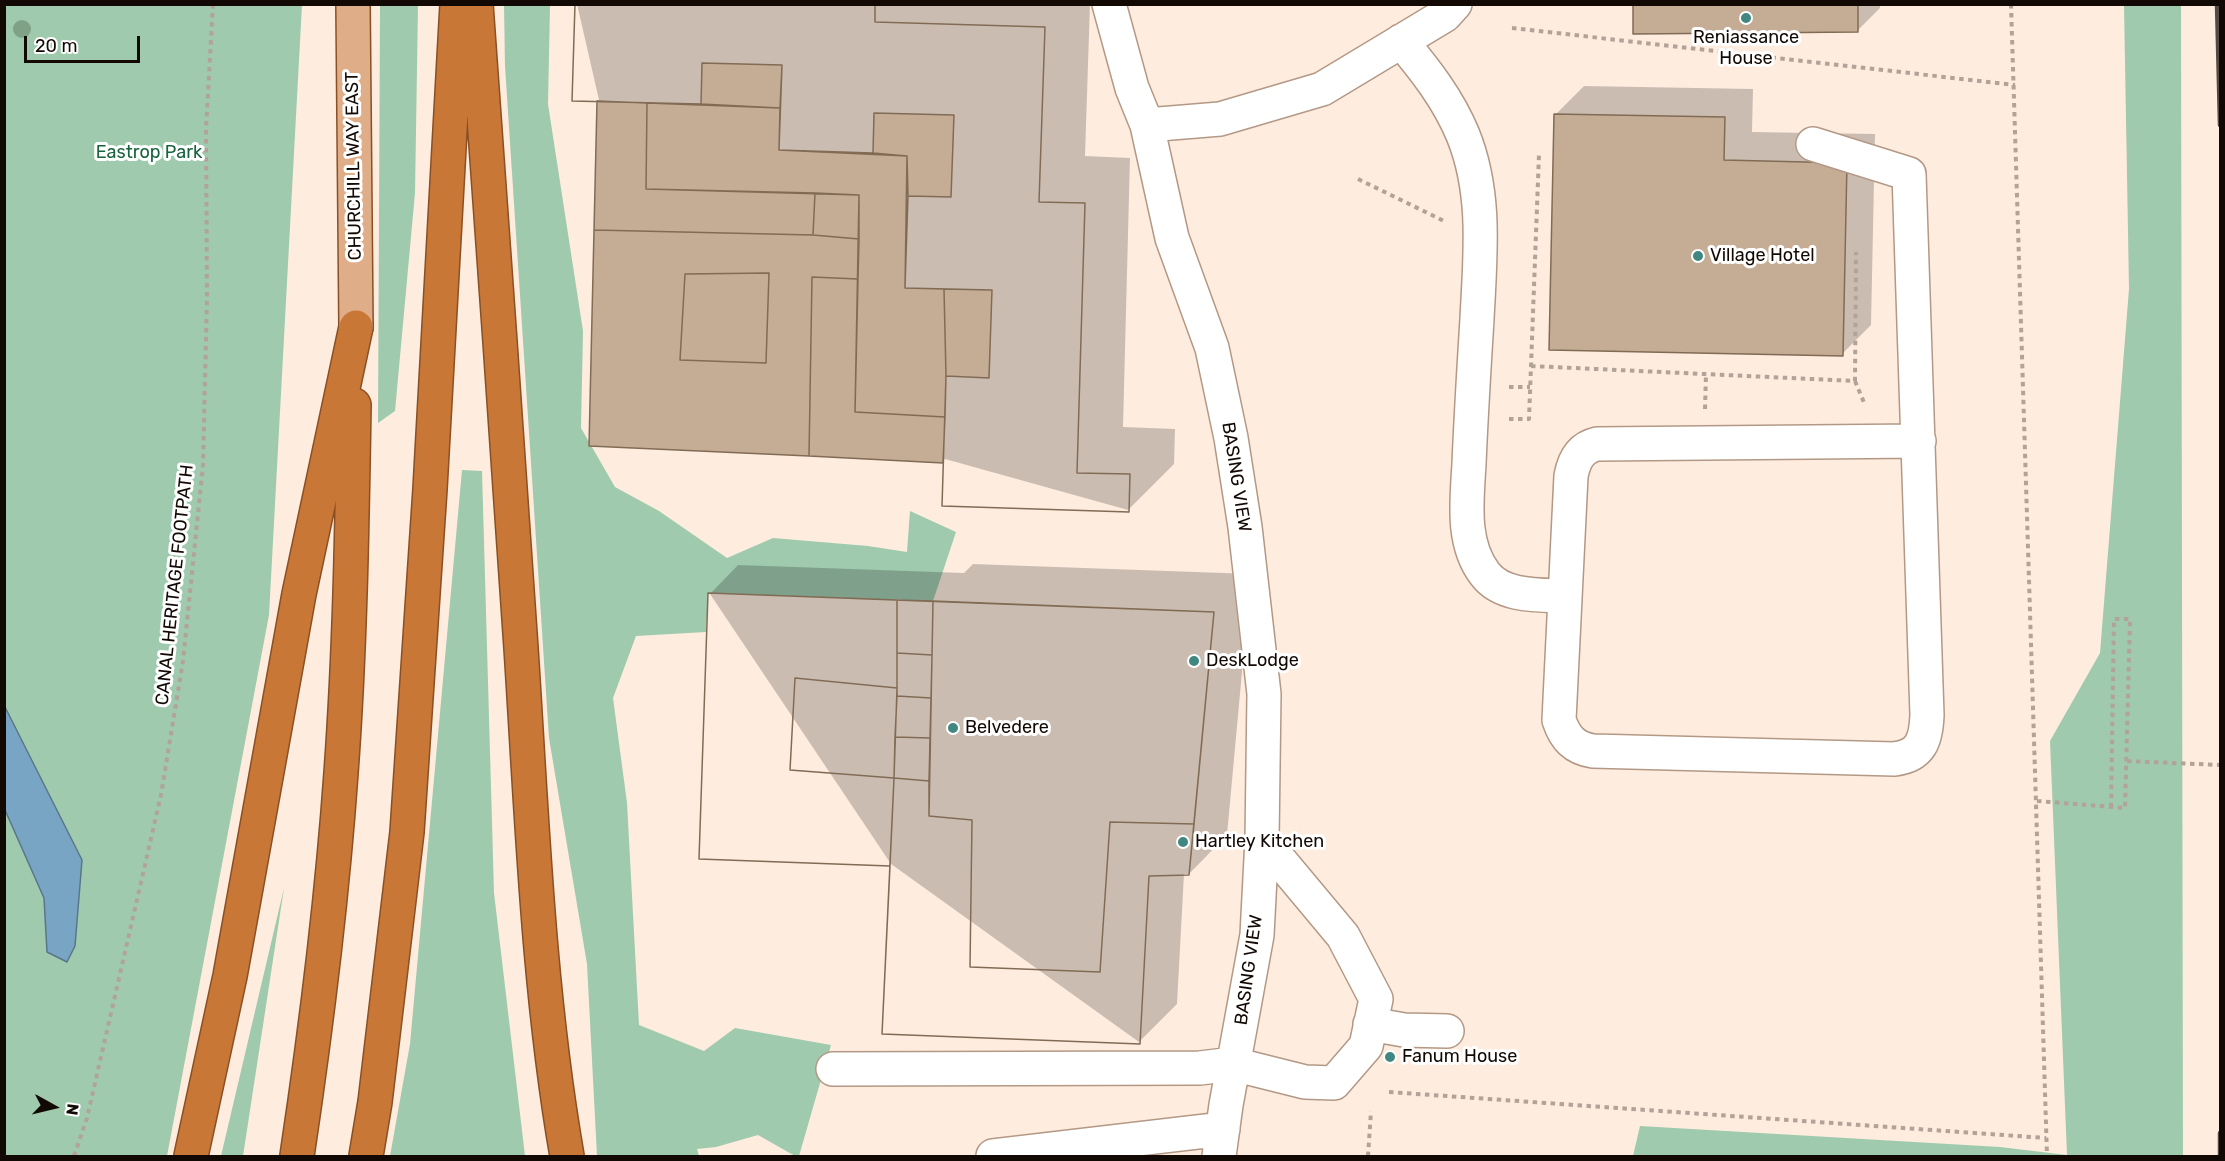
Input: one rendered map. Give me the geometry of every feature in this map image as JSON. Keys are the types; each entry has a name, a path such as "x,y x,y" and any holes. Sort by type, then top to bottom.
{"highway":[{"path":"366,1156 378,1079 407,832 430,489 457,4"},
{"path":"476,4 549,1044 567,1156"},
{"path":"192,1156 230,976 299,594 356,327"},
{"path":"297,1156 315,1032 341,772 351,573 356,327"}],"main road":[{"name":"CHURCHILL WAY EAST","path":"353,4 356,327"}],"street":[{"name":"BASING VIEW","path":"1109,4 1132,88 1147,125 1172,238 1212,348 1245,527 1264,694 1262,839 1257,935 1221,1143"},
{"path":"1147,125 1220,119 1322,89 1444,15 1455,4"},
{"path":"1401,41 1437,84 1453,114 1472,160 1477,189 1481,244 1467,496 1469,540 1476,560 1486,576 1500,585 1514,592 1565,596"},
{"path":"1813,144 1909,174 1919,441 1927,716 1925,738 1920,747 1909,756 1894,759 1583,749 1567,738 1559,720 1572,468 1576,458 1588,446 1597,444 1919,441"},
{"path":"833,1069 1200,1068 1233,1064 1305,1082 1334,1083 1366,1046 1376,999 1343,936 1262,839"},
{"path":"1370,1024 1404,1030 1447,1031"},
{"path":"1011,1156 1221,1143"}],"path":[{"name":"CANAL HERITAGE FOOTPATH","path":"74,1156 87,1118 161,795 183,661 203,465 207,297 206,129 213,4"},
{"path":"2011,4 2047,1156"},
{"path":"1512,28 2014,85"},
{"path":"1509,429 1509,418 1529,420 1539,154"},
{"path":"1359,179 1451,224"},
{"path":"1531,366 1855,381 1856,252"},
{"path":"1512,387 1530,387"},
{"path":"2037,801 2111,807 2125,808 2130,619 2114,619 2111,807"},
{"path":"2127,761 2220,765"},
{"path":"1389,1092 2046,1138"},
{"path":"1368,1156 1371,1112"}],"green space":[{"name":"Eastrop Park","path":"4,5 302,5 269,615 167,1156 5,1156"},
{"path":"380,5 418,5 415,193 395,411 378,423"},
{"path":"504,5 550,5 548,104 583,331 581,428 615,487 659,511 727,558 773,538 868,546 907,552 910,511 956,532 933,601 708,593 706,632 636,636 613,698 627,803 639,1025 704,1051 735,1028 831,1045 799,1156 795,1156 758,1135 716,1147 697,1149 699,1156 597,1156 587,964 549,738 505,66"},
{"path":"2124,5 2181,5 2183,1156 1633,1156 1640,1126 2000,1147 2067,1155 2050,741 2100,653 2129,289"},
{"path":"462,470 482,471 494,893 525,1156 390,1156 410,1044"},
{"path":"284,888 243,1156 221,1156"}],"water":[{"path":"5,707 82,860 75,946 67,962 47,952 44,898 5,810"}],"building":[{"path":"575,4 875,4 875,22 1045,27 1039,202 1085,203 1077,473 1130,474 1129,512 942,506 946,376 989,378 992,290 905,288 908,196 951,197 954,115 874,113 873,153 779,150 782,65 702,63 701,104 572,101"},
{"path":"575,4 875,4 875,22 1045,27 1039,202 1085,203 1077,473 1130,474 1129,512 942,506 946,376 989,378 992,290 905,288 908,196 951,197 954,115 874,113 873,153 779,150 782,65 702,63 701,104 572,101"},
{"name":"Reniassance House","path":"1633,4 1858,4 1858,32 1633,34"},
{"path":"702,63 782,65 780,108 701,104"},
{"path":"597,101 647,103 646,189 815,193 813,235 594,230"},
{"path":"647,103 780,108 779,150 907,156 905,288 944,289 945,417 855,412 859,195 646,189"},
{"path":"874,113 954,115 951,197 908,196 907,156 873,153"},
{"name":"Village Hotel","path":"1554,114 1725,117 1724,160 1847,163 1843,356 1549,350"},
{"path":"815,193 859,195 859,239 813,235"},
{"path":"594,230 813,235 859,239 858,279 812,277 809,456 589,446","holes":["769,273 766,363 680,360 685,274"]},
{"path":"769,273 766,363 680,360 685,274"},
{"path":"812,277 858,279 855,412 945,417 943,463 809,456"},
{"path":"944,289 992,290 989,378 946,376"},
{"name":"Belvedere","path":"708,593 1214,612 1189,875 1149,876 1140,1044 882,1034 890,866 699,859"},
{"path":"708,593 897,600 897,688 795,678 790,770 894,778 890,866 699,859"},
{"path":"897,600 933,601 932,655 897,653"},
{"path":"933,601 1214,612 1194,824 1110,822 1100,972 970,967 972,820 929,816"},
{"path":"897,653 932,655 931,698 897,696"},
{"path":"795,678 897,688 894,778 790,770"},
{"path":"897,696 931,698 930,738 895,737"},
{"path":"895,737 930,738 929,781 894,778"},
{"path":"894,778 929,781 929,816 972,820 970,967 1100,972 1110,822 1194,824 1189,875 1149,876 1140,1044 882,1034"}],"railway":[{"path":"2217,4 2220,125"},
{"path":"2220,1133 2220,1156"}],"place":[{"name":"Reniassance House","path":"1746,18"},
{"name":"Village Hotel","path":"1698,256"},
{"name":"DeskLodge","path":"1194,661"},
{"name":"Belvedere","path":"953,728"},
{"name":"Hartley Kitchen","path":"1183,842"},
{"name":"Fanum House","path":"1390,1057"}]}
